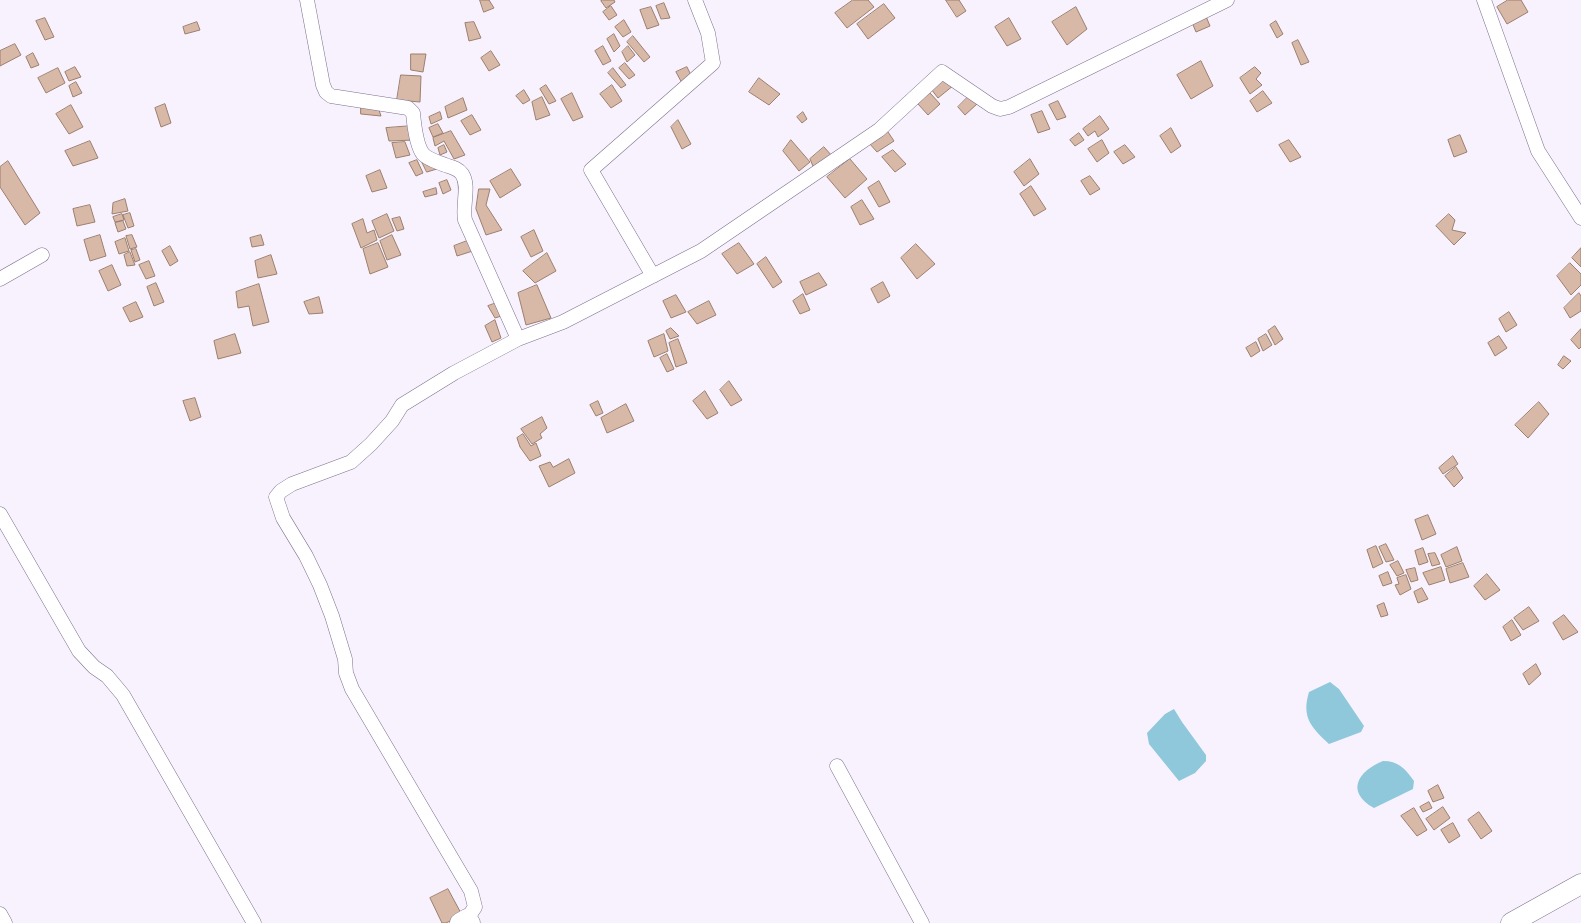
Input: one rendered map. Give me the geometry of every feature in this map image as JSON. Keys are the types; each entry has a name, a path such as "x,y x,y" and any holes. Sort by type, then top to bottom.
{"main road":[{"path":"1511,923 1581,884"}],"street":[{"path":"307,0 326,92 331,96 408,108 413,112 415,132 422,154 434,161 457,169 463,175 466,185 463,211 465,220 518,339"},
{"path":"653,276 591,170 713,63 708,32 695,0"},
{"path":"466,922 475,907 471,891 352,690 346,673 346,659 320,585 306,556 282,518 276,497 281,491 292,484 351,462 392,421 402,405 454,373 518,339 563,322 701,251 879,130 942,72 992,106 1000,109 1009,107 1227,0"},
{"path":"1484,0 1538,151 1581,218"},
{"path":"0,280 42,255"},
{"path":"0,514 80,652 94,667 108,676 123,695 254,923"},
{"path":"837,766 922,923"},
{"path":"0,914 5,923"}],"water":[{"path":"1330,682 1339,689 1364,726 1361,732 1329,744 1313,727 1307,716 1306,709 1309,692"},
{"path":"1174,709 1206,755 1206,761 1195,773 1179,781 1149,744 1147,733 1165,714"},
{"path":"1383,761 1393,762 1404,769 1414,781 1413,789 1374,808 1365,802 1360,795 1358,782 1367,770"}],"building":[{"path":"480,0 489,0 494,8 484,12"},
{"path":"614,0 615,2 606,8 601,1"},
{"path":"853,0 868,0 874,7 847,28 835,13"},
{"path":"946,0 959,0 966,11 957,17"},
{"path":"1508,0 1521,0 1528,12 1507,24 1497,7"},
{"path":"664,3 670,18 661,19 656,6"},
{"path":"884,4 895,18 868,39 857,24"},
{"path":"611,6 617,15 609,20 603,12"},
{"path":"651,7 659,25 647,29 640,10"},
{"path":"1076,7 1087,29 1067,45 1052,22"},
{"path":"1205,14 1210,26 1196,32 1191,20"},
{"path":"45,18 54,37 45,40 36,21"},
{"path":"1009,18 1021,39 1007,46 995,27"},
{"path":"624,20 631,32 623,37 615,27"},
{"path":"1276,21 1283,34 1277,38 1270,25"},
{"path":"197,22 200,30 185,34 183,27"},
{"path":"474,22 481,38 469,41 465,23"},
{"path":"614,34 620,46 614,52 607,39"},
{"path":"633,36 650,57 644,62 627,42"},
{"path":"1298,40 1309,62 1301,65 1292,43"},
{"path":"15,44 21,55 0,66 0,51"},
{"path":"603,46 611,61 603,65 595,51"},
{"path":"628,46 635,55 627,62 622,52"},
{"path":"491,51 500,65 489,71 481,58"},
{"path":"33,53 39,65 31,68 26,57"},
{"path":"411,54 426,54 423,72 411,70"},
{"path":"1201,61 1213,86 1191,99 1177,75"},
{"path":"625,63 635,75 629,79 619,68"},
{"path":"75,67 81,77 69,81 65,72"},
{"path":"687,67 693,79 683,85 676,72"},
{"path":"1255,67 1261,73 1256,79 1262,85 1250,94 1240,78"},
{"path":"58,68 65,83 46,93 38,78"},
{"path":"613,68 626,85 621,88 608,73"},
{"path":"401,75 421,76 420,102 397,100"},
{"path":"944,75 954,85 938,98 931,89"},
{"path":"759,78 780,94 769,105 749,92"},
{"path":"76,82 82,93 73,97 69,86"},
{"path":"546,85 556,101 549,104 540,89"},
{"path":"612,85 622,101 611,108 600,94"},
{"path":"524,90 530,100 523,104 516,96"},
{"path":"1263,91 1272,103 1257,112 1250,101"},
{"path":"572,93 583,117 573,121 561,99"},
{"path":"930,93 940,104 928,115 918,104"},
{"path":"970,95 977,104 965,115 958,107"},
{"path":"542,97 550,115 536,120 532,102"},
{"path":"463,98 467,110 448,118 445,107"},
{"path":"1058,101 1066,117 1057,120 1049,105"},
{"path":"165,104 171,123 161,127 155,108"},
{"path":"71,105 83,127 69,134 56,114"},
{"path":"361,106 379,110 381,116 361,114"},
{"path":"1042,111 1050,129 1038,133 1031,115"},
{"path":"440,112 442,119 431,124 429,117"},
{"path":"803,112 807,119 802,123 797,117"},
{"path":"472,115 481,130 470,135 461,121"},
{"path":"1100,116 1109,129 1098,137 1095,131 1088,136 1083,129"},
{"path":"678,120 691,144 682,149 671,127"},
{"path":"438,124 443,133 433,137 429,128"},
{"path":"412,126 415,140 389,141 386,128"},
{"path":"1171,128 1181,146 1171,153 1160,136"},
{"path":"886,129 894,141 877,152 869,143"},
{"path":"451,131 465,155 454,159 444,141 435,146 433,138"},
{"path":"1079,133 1084,140 1075,146 1070,140"},
{"path":"1460,135 1467,152 1454,157 1448,140"},
{"path":"791,140 810,162 799,171 783,151"},
{"path":"1102,140 1109,153 1097,162 1088,149"},
{"path":"1289,140 1301,157 1290,162 1279,145"},
{"path":"90,141 98,158 73,166 65,151"},
{"path":"405,142 410,155 396,158 392,143"},
{"path":"444,145 447,152 440,155 438,148"},
{"path":"1125,145 1135,157 1123,164 1114,152"},
{"path":"824,147 833,157 815,171 810,159"},
{"path":"893,150 906,164 895,172 882,157"},
{"path":"850,159 867,179 845,198 827,177"},
{"path":"1030,159 1039,174 1024,186 1014,172"},
{"path":"417,160 423,173 416,176 409,163"},
{"path":"421,160 440,168 427,172"},
{"path":"8,161 40,213 25,225 0,187 0,167"},
{"path":"511,169 521,185 500,198 490,181"},
{"path":"380,170 387,188 372,192 366,176"},
{"path":"1090,176 1100,189 1090,195 1081,181"},
{"path":"447,180 451,190 443,194 439,183"},
{"path":"879,181 890,202 879,207 868,188"},
{"path":"1031,186 1046,209 1034,216 1020,194"},
{"path":"436,188 437,194 425,197 423,192"},
{"path":"479,189 490,189 486,205 502,230 486,235 476,209"},
{"path":"125,199 128,211 112,214 113,203"},
{"path":"862,200 874,219 860,225 851,207"},
{"path":"90,205 95,222 77,226 73,209"},
{"path":"130,213 134,226 128,228 123,215"},
{"path":"122,214 124,220 115,222 113,217"},
{"path":"387,214 394,231 379,238 372,221"},
{"path":"1449,214 1455,220 1452,230 1466,233 1454,245 1436,226"},
{"path":"400,217 404,229 397,231 392,219"},
{"path":"363,219 367,233 374,230 377,240 361,248 352,224"},
{"path":"123,221 126,229 118,232 115,223"},
{"path":"534,230 543,251 531,257 521,237"},
{"path":"100,235 106,256 90,261 84,240"},
{"path":"132,235 137,247 130,249 126,236"},
{"path":"261,235 264,245 252,247 250,238"},
{"path":"392,235 401,255 387,260 380,241"},
{"path":"125,238 129,251 119,254 115,242"},
{"path":"475,238 479,249 457,256 454,246"},
{"path":"378,243 388,267 370,274 363,249"},
{"path":"739,243 754,264 737,274 722,254"},
{"path":"916,244 935,264 917,279 901,258"},
{"path":"170,246 178,261 170,266 162,251"},
{"path":"1581,248 1581,267 1572,258"},
{"path":"136,249 140,260 135,262 131,250"},
{"path":"130,252 135,265 127,266 124,255"},
{"path":"547,253 556,271 535,283 523,271"},
{"path":"271,255 277,274 258,278 255,261"},
{"path":"766,257 782,282 773,288 757,264"},
{"path":"149,261 155,276 146,279 139,265"},
{"path":"1570,263 1581,274 1581,285 1571,295 1557,276"},
{"path":"112,265 121,285 108,291 99,271"},
{"path":"819,273 827,285 806,295 800,282"},
{"path":"883,282 890,296 878,303 871,289"},
{"path":"156,283 164,302 154,306 147,287"},
{"path":"259,284 269,322 253,326 249,306 238,308 236,292"},
{"path":"537,285 551,318 526,325 518,293"},
{"path":"1579,293 1581,296 1581,311 1570,318 1564,308"},
{"path":"803,294 810,310 800,314 793,301"},
{"path":"676,295 686,312 671,318 663,301"},
{"path":"319,297 323,313 309,314 304,302"},
{"path":"502,301 508,314 495,318 488,306"},
{"path":"709,301 716,315 697,324 688,312"},
{"path":"136,302 143,317 130,322 123,308"},
{"path":"1509,312 1517,325 1506,332 1499,319"},
{"path":"495,320 501,338 492,342 485,326"},
{"path":"1275,326 1283,339 1275,345 1268,331"},
{"path":"671,328 679,336 670,339 666,331"},
{"path":"1581,329 1581,347 1579,349 1571,340"},
{"path":"235,334 241,353 218,359 214,341"},
{"path":"664,334 668,351 654,357 648,341"},
{"path":"1266,334 1272,345 1263,351 1258,339"},
{"path":"1499,336 1507,348 1495,356 1488,343"},
{"path":"678,339 687,363 676,367 669,343"},
{"path":"1256,342 1260,351 1251,357 1246,348"},
{"path":"667,354 674,369 667,372 660,358"},
{"path":"1564,356 1571,361 1563,369 1558,365"},
{"path":"729,381 742,400 731,406 720,390"},
{"path":"705,391 718,413 707,419 693,401"},
{"path":"195,398 201,417 190,421 183,401"},
{"path":"598,401 603,413 596,416 590,405"},
{"path":"1539,402 1549,414 1528,438 1515,425"},
{"path":"626,404 634,421 607,433 601,418"},
{"path":"542,417 547,428 540,434 542,438 532,444 521,429"},
{"path":"523,434 531,446 536,443 541,456 530,461 520,447 517,438"},
{"path":"1453,456 1458,464 1443,474 1439,468"},
{"path":"569,459 575,473 549,487 539,466 550,462 553,467"},
{"path":"1456,467 1463,478 1454,487 1445,476"},
{"path":"1428,515 1436,534 1422,540 1415,520"},
{"path":"1386,544 1394,560 1386,562 1379,547"},
{"path":"1376,546 1383,563 1373,568 1367,550"},
{"path":"1457,547 1462,561 1446,567 1441,555"},
{"path":"1423,548 1428,562 1419,565 1415,551"},
{"path":"1435,553 1440,564 1432,566 1428,554"},
{"path":"1398,561 1404,573 1397,576 1390,565"},
{"path":"1463,563 1469,577 1450,583 1446,569"},
{"path":"1441,567 1445,580 1429,585 1423,573"},
{"path":"1415,568 1418,580 1411,582 1406,570"},
{"path":"1388,572 1392,583 1383,586 1379,576"},
{"path":"1487,574 1500,590 1485,600 1474,586"},
{"path":"1406,575 1411,589 1400,595 1395,585 1399,584 1397,578"},
{"path":"1422,588 1428,599 1418,603 1414,592"},
{"path":"1384,603 1388,615 1381,617 1377,606"},
{"path":"1529,607 1539,621 1523,630 1514,618"},
{"path":"1564,615 1578,632 1563,640 1553,623"},
{"path":"1512,620 1521,635 1511,641 1503,627"},
{"path":"1536,664 1541,674 1529,685 1523,674"},
{"path":"1438,785 1444,798 1433,802 1428,791"},
{"path":"1429,802 1432,808 1423,812 1420,807"},
{"path":"1443,807 1450,818 1434,830 1426,819"},
{"path":"1414,808 1427,830 1417,836 1401,816"},
{"path":"1479,812 1492,831 1481,839 1468,820"},
{"path":"1453,823 1460,836 1449,843 1441,830"},
{"path":"448,889 462,915 442,923 430,898"}]}
